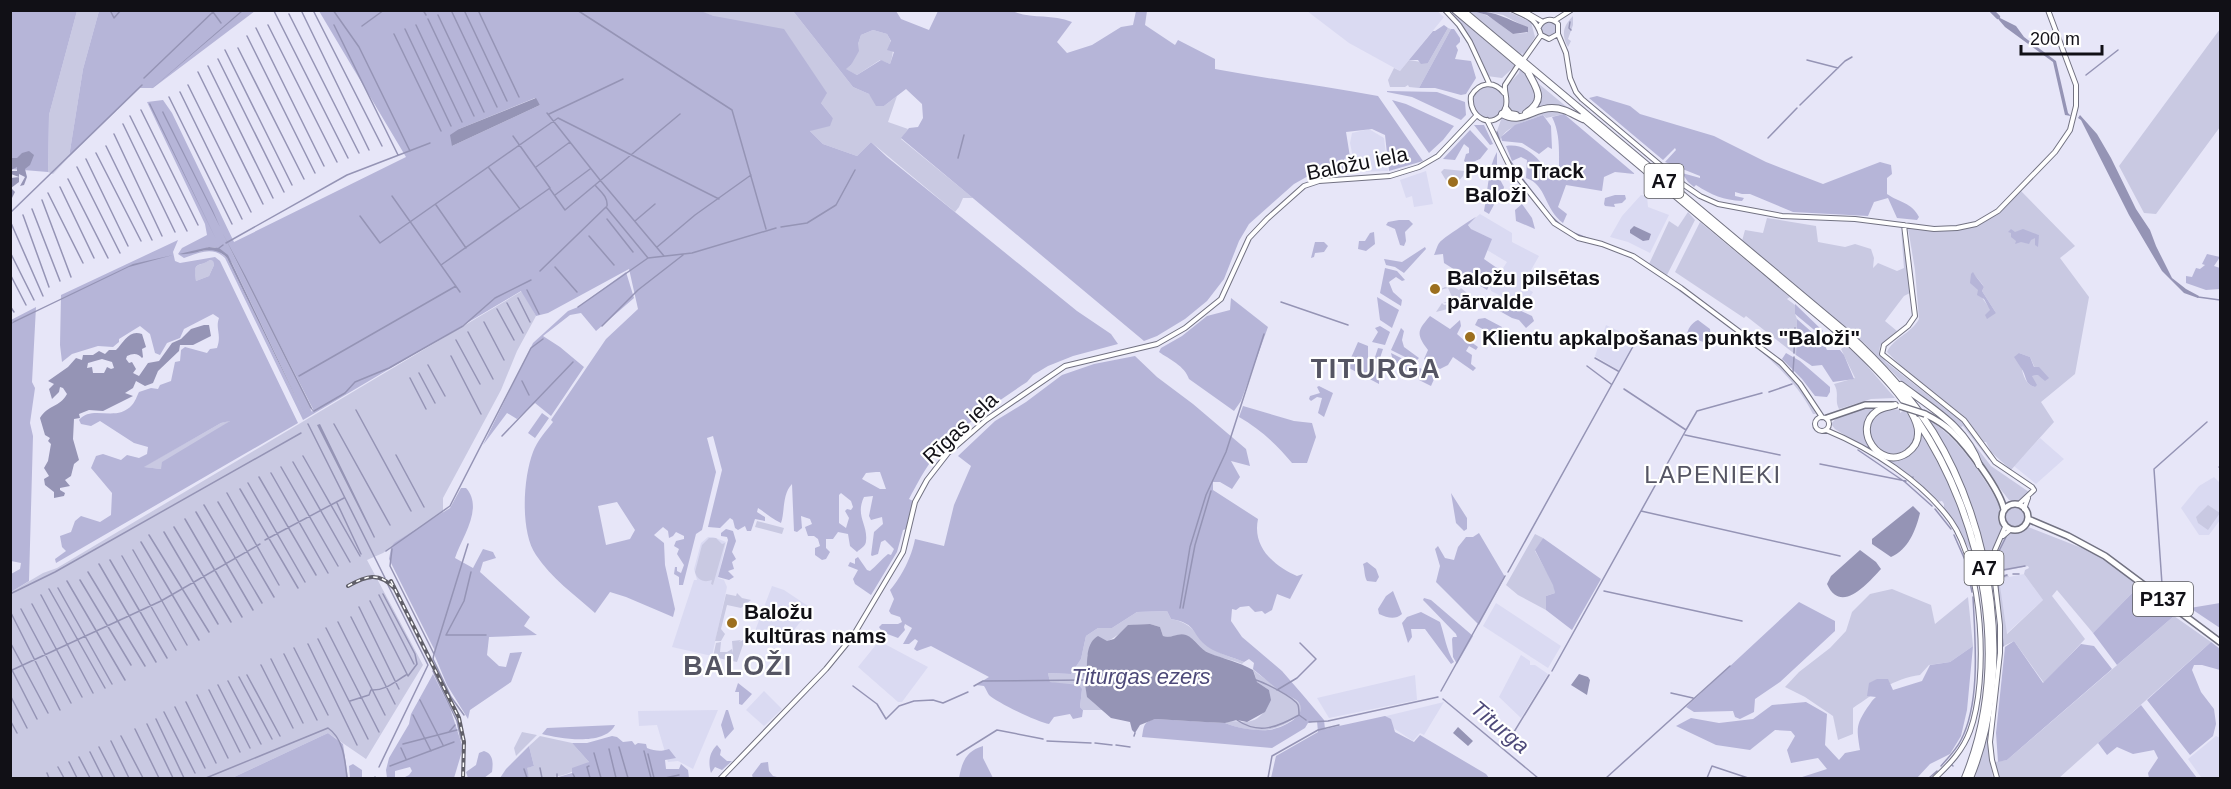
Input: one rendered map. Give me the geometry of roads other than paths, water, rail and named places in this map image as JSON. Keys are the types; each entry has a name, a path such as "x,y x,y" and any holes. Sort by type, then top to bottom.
{"highway":[{"name":"A7","path":"1455,10 1839,333 1875,367 1914,414 1937,450 1963,508 1976,552 1983,593 1988,638 1986,687 1978,732 1965,778"},
{"name":"A7","path":"1462,10 1867,351 1892,378 1934,434 1958,481 1976,530 1986,576 1992,625 1992,670 1983,734 1970,778"},
{"path":"1504,111 1522,115 1536,103 1538,90 1527,70"},
{"path":"1504,111 1518,119 1541,110 1557,108 1585,119"},
{"path":"1892,378 1933,407 1955,427 1972,448 1979,465"},
{"path":"1897,406 1879,410 1868,424 1869,441 1882,454 1889,457 1899,456 1915,445 1918,429 1914,414"}],"main road":[{"path":"1445,10 1464,33 1489,83"},
{"path":"1513,10 1530,18 1539,27 1543,37"},
{"path":"1522,10 1543,22"},
{"path":"1570,11 1558,26 1558,34 1576,92 1700,196 1718,204 1770,215 1947,229 1966,227 1998,211 2065,139 2073,119 2076,85 2048,10"},
{"path":"1539,27 1543,22 1554,21 1570,11"},
{"path":"1554,21 1558,26"},
{"path":"1553,38 1558,34"},
{"path":"1543,37 1553,38 1564,50"},
{"path":"1524,59 1543,37"},
{"path":"1504,93 1497,86 1489,83 1476,89 1471,96 1471,106 1476,116 1487,120 1495,119 1504,111 1507,102 1504,93 1505,85 1517,67"},
{"path":"1482,69 1482,85"},
{"path":"1497,86 1510,77"},
{"name":"Baložu iela","path":"1185,328 1221,299 1249,238 1304,186 1319,181 1390,176 1419,167 1438,156 1476,116"},
{"path":"1493,130 1495,119"},
{"path":"1487,120 1511,169 1557,226 1578,238 1633,256 1681,288 1781,363 1800,384 1825,422 1905,477 1931,499 1951,522 1970,559 1980,640 1974,714 1970,732 1963,746 1935,778"},
{"path":"1904,225 1915,316 1908,326 1884,345 1882,354 1964,420 1995,462 2032,487 2034,490 2024,509"},
{"name":"Rīgas iela","path":"721,778 826,669 853,636 903,552 918,495 948,453 986,420 1055,371 1075,363 1157,344 1185,328"},
{"path":"1825,422 1839,414 1871,404 1897,406 1925,414 1951,430 2000,496 2004,510 2002,519 2008,528 1995,550 1993,564 2000,625 2000,653 1990,742 1996,777"},
{"path":"2000,496 2024,509 2028,519 2025,526"},
{"path":"2004,510 2028,498"},
{"name":"P137","path":"2028,519 2114,562 2220,642"},
{"name":"P137","path":"2008,528 2019,530 2025,526 2031,526 2073,540"}],"water":[{"path":"241,11 243,11 149,91"},
{"path":"1473,11 1501,16 1528,27 1528,32 1513,34 1487,15"},
{"path":"1998,17 2016,26 2024,37 2056,61 2068,113 2071,116 2065,115 2053,62 2005,27"},
{"path":"536,98 540,105 452,146 450,135 459,129"},
{"path":"150,103 216,239 149,104"},
{"path":"162,112 213,211 220,227"},
{"path":"2080,115 2097,134 2111,158 2136,209 2150,230 2172,278 2199,296 2198,298 2184,293 2162,271 2129,215 2078,118"},
{"path":"29,151 34,155 30,165 25,169 27,177 24,185 20,186 25,177 19,174 19,177 11,174 11,171 17,171 17,167 11,170 11,158 17,158"},
{"path":"19,177 19,182 11,188 11,178"},
{"path":"11,188 15,192 11,200"},
{"path":"1634,226 1651,234 1649,240 1643,241 1630,233"},
{"path":"223,234 245,275 314,412 310,408"},
{"path":"209,247 219,248 228,255 305,416 227,258 221,253 210,250 179,254"},
{"path":"173,255 129,267 11,324 133,264"},
{"path":"209,325 211,336 193,345 180,345 179,351 158,371 153,383 145,386 136,381 133,388 125,393 133,396 103,411 89,410 79,414 80,418 74,419 73,439 79,460 74,464 71,476 65,480 70,486 60,488 65,493 64,496 54,498 54,492 45,485 44,479 49,476 44,468 48,461 51,444 48,441 50,438 45,435 40,418 67,394 60,387 59,392 52,399 49,389 54,384 48,381 68,367 76,358 82,360 83,355 93,355 99,351 105,354 109,350 116,350 127,337 134,333 142,334 146,347 142,349 143,357 133,354 127,356 126,359 129,363 132,362 136,369 133,373 139,376 148,363 159,361 172,343 181,339 191,329","holes":["102,359 112,362 114,368 107,367 104,373 93,373 92,367 87,368 88,363"]},
{"path":"320,424 375,537 374,538 317,425"},
{"path":"1913,506 1920,513 1914,533 1902,550 1891,557 1872,544 1872,539"},
{"path":"1860,550 1876,562 1881,569 1854,594 1839,597 1827,584 1831,576"},
{"name":"Titurgas ezers","path":"1150,624 1160,627 1163,636 1186,635 1206,651 1253,670 1257,682 1269,690 1271,700 1265,712 1247,722 1155,719 1140,725 1135,733 1130,722 1111,718 1087,697 1083,672 1087,669 1090,646 1098,636 1107,641 1114,639 1128,625"},
{"path":"1579,674 1590,680 1587,695 1571,685"},
{"path":"1458,727 1473,741 1468,746 1453,733"}],"waterway":[{"path":"110,10 114,18 121,10"},
{"path":"144,78 215,10"},
{"path":"301,10 369,150"},
{"path":"333,10 359,47 410,151"},
{"path":"362,26 384,10"},
{"path":"423,10 426,15"},
{"path":"451,10 497,107"},
{"path":"464,10 507,101"},
{"path":"478,10 519,97"},
{"path":"577,10 732,110 766,229"},
{"path":"1991,10 1998,17"},
{"path":"274,11 348,158"},
{"path":"213,12 221,23"},
{"path":"314,12 382,146"},
{"path":"289,14 359,153"},
{"path":"438,15 484,112"},
{"path":"428,19 474,116"},
{"path":"1570,22 1571,30"},
{"path":"268,25 337,162"},
{"path":"334,25 398,155"},
{"path":"416,25 462,122"},
{"path":"256,28 324,166"},
{"path":"405,29 451,126"},
{"path":"394,34 441,131"},
{"path":"247,36 315,173"},
{"path":"238,48 304,179"},
{"path":"225,50 292,185"},
{"path":"2086,75 2118,50"},
{"path":"1800,105 1845,61 1852,57"},
{"path":"218,59 284,192"},
{"path":"1807,60 1838,68"},
{"path":"208,66 273,198"},
{"path":"198,72 263,204"},
{"path":"549,114 623,79"},
{"path":"10,213 142,85"},
{"path":"188,85 251,212"},
{"path":"180,92 242,219"},
{"path":"169,97 232,224"},
{"path":"1768,138 1797,108"},
{"path":"141,110 198,225"},
{"path":"547,113 664,256"},
{"path":"550,189 565,210 680,114"},
{"path":"130,116 187,231"},
{"path":"360,216 380,243 558,118 719,199"},
{"path":"123,124 175,232"},
{"path":"1497,132 1501,145"},
{"path":"114,134 162,236"},
{"path":"958,158 964,135"},
{"path":"441,265 550,188 513,136"},
{"path":"536,167 570,142"},
{"path":"226,243 347,175 430,143"},
{"path":"106,146 152,240"},
{"path":"96,153 141,241"},
{"path":"1506,155 1517,171"},
{"path":"86,159 128,246"},
{"path":"77,167 120,253"},
{"path":"489,168 520,209"},
{"path":"555,195 590,169"},
{"path":"781,227 807,223 836,205 855,170"},
{"path":"657,247 695,215 751,175"},
{"path":"1521,177 1544,207"},
{"path":"68,179 108,258"},
{"path":"595,185 605,197 607,206"},
{"path":"60,187 94,258"},
{"path":"48,193 83,263"},
{"path":"392,196 460,292"},
{"path":"42,200 71,277"},
{"path":"635,221 655,204"},
{"path":"436,205 466,248"},
{"path":"540,271 606,207 648,258 692,253 776,228"},
{"path":"32,209 60,281"},
{"path":"23,215 49,287"},
{"path":"1552,217 1562,226"},
{"path":"607,219 633,252"},
{"path":"11,223 43,296"},
{"path":"1571,232 1592,240"},
{"path":"589,236 614,265"},
{"path":"219,248 223,245"},
{"path":"10,252 34,300"},
{"path":"602,326 638,290 683,255"},
{"path":"578,307 648,258"},
{"path":"555,267 577,292"},
{"path":"10,274 26,305"},
{"path":"314,411 345,393 355,382 389,368 463,326 495,298 531,280"},
{"path":"299,376 456,286"},
{"path":"527,290 539,314"},
{"path":"2198,297 2220,300"},
{"path":"518,298 530,322"},
{"path":"1281,302 1348,325"},
{"path":"507,303 523,333"},
{"path":"10,306 14,312"},
{"path":"497,309 514,340"},
{"path":"484,322 504,360"},
{"path":"1794,353 1795,328"},
{"path":"468,332 493,379"},
{"path":"1180,608 1190,547 1206,495 1226,452 1264,334"},
{"path":"386,551 450,506 531,348 543,339"},
{"path":"456,340 480,384"},
{"path":"1508,572 1636,341"},
{"path":"451,356 481,414"},
{"path":"1793,372 1794,357"},
{"path":"1595,358 1618,371"},
{"path":"502,436 573,362"},
{"path":"428,365 445,396"},
{"path":"1587,366 1611,384"},
{"path":"419,373 435,403"},
{"path":"410,378 426,409"},
{"path":"522,381 529,395"},
{"path":"1769,392 1792,384"},
{"path":"1552,671 1686,430 1624,389"},
{"path":"1686,430 1697,411 1762,393"},
{"path":"356,410 411,511"},
{"path":"2162,584 2154,469 2207,422"},
{"path":"308,424 385,578"},
{"path":"334,424 390,525"},
{"path":"10,594 55,572 301,433"},
{"path":"1685,435 1780,455"},
{"path":"1858,450 1905,482 1932,506"},
{"path":"396,455 424,507"},
{"path":"303,456 360,556"},
{"path":"293,462 350,562"},
{"path":"1820,464 1906,481"},
{"path":"281,467 338,566"},
{"path":"271,473 328,573"},
{"path":"259,477 316,575"},
{"path":"248,483 305,582"},
{"path":"240,489 298,588"},
{"path":"1183,608 1195,545 1211,491"},
{"path":"227,493 279,585"},
{"path":"265,540 344,498"},
{"path":"218,502 274,597"},
{"path":"337,503 361,554"},
{"path":"204,505 262,603"},
{"path":"1935,509 1951,529"},
{"path":"1641,511 1840,556"},
{"path":"196,512 253,610"},
{"path":"185,519 242,617"},
{"path":"174,527 231,622"},
{"path":"164,532 218,624"},
{"path":"149,535 209,632"},
{"path":"1954,535 1965,560 1972,592"},
{"path":"2006,537 1998,553 1997,571 2025,566"},
{"path":"141,542 199,640"},
{"path":"10,671 161,601 260,544"},
{"path":"434,654 468,544"},
{"path":"392,549 390,566 434,654 433,659 451,697 464,715"},
{"path":"133,550 187,645"},
{"path":"122,556 176,650"},
{"path":"110,560 167,658"},
{"path":"99,564 156,662"},
{"path":"88,572 145,666"},
{"path":"471,572 464,601 446,635 486,635"},
{"path":"2013,574 2019,574"},
{"path":"2003,646 1997,579 2007,575"},
{"path":"1441,691 1505,576"},
{"path":"80,580 131,665"},
{"path":"67,581 125,680"},
{"path":"379,767 428,665 388,585"},
{"path":"58,588 112,684"},
{"path":"49,589 105,688"},
{"path":"1604,591 1742,621"},
{"path":"370,601 408,676 417,664 415,654 383,594"},
{"path":"41,595 93,693"},
{"path":"379,595 414,664"},
{"path":"1941,766 1961,740 1972,708 1975,670 1973,597"},
{"path":"32,604 82,697"},
{"path":"359,607 399,689"},
{"path":"21,609 71,703"},
{"path":"11,613 60,710"},
{"path":"351,617 395,704"},
{"path":"338,622 385,715"},
{"path":"326,628 379,732"},
{"path":"318,639 368,739"},
{"path":"10,642 48,713"},
{"path":"1277,690 1297,678 1316,659 1300,643"},
{"path":"308,644 357,745"},
{"path":"294,648 328,715"},
{"path":"284,654 317,720"},
{"path":"271,659 303,723"},
{"path":"261,665 293,728"},
{"path":"10,666 37,719"},
{"path":"1606,778 1730,666"},
{"path":"433,671 457,721 461,739"},
{"path":"247,675 280,736"},
{"path":"350,701 369,695 371,690 385,688 406,675"},
{"path":"1506,745 1549,675"},
{"path":"239,677 272,739"},
{"path":"974,686 983,681 1084,680"},
{"path":"1256,680 1291,698 1298,705 1299,715 1306,720"},
{"path":"228,681 261,744"},
{"path":"218,685 250,748"},
{"path":"853,686 877,704 886,719 899,706 914,701 933,700 943,703 968,692"},
{"path":"209,690 240,752"},
{"path":"1671,693 1693,698"},
{"path":"10,695 27,728"},
{"path":"197,695 228,758"},
{"name":"Titurga","path":"1309,722 1328,721 1438,697"},
{"name":"Titurga","path":"1443,699 1538,778"},
{"path":"420,700 443,745"},
{"path":"186,702 216,763"},
{"path":"175,707 205,768"},
{"path":"164,712 195,773"},
{"path":"413,715 431,751"},
{"path":"1237,720 1245,725 1268,728 1299,715"},
{"path":"156,719 184,778"},
{"path":"10,720 17,733"},
{"path":"147,724 173,778"},
{"path":"449,732 455,725"},
{"path":"1268,778 1272,756 1318,730 1339,725"},
{"path":"206,778 328,728 341,744 347,778"},
{"path":"135,729 159,778"},
{"path":"403,744 457,730"},
{"path":"957,755 997,730 1043,739"},
{"path":"121,736 143,778"},
{"path":"111,741 129,778"},
{"path":"1047,741 1091,743"},
{"path":"390,766 454,742"},
{"path":"1095,743 1112,745"},
{"path":"1116,745 1130,747"},
{"path":"99,747 115,778"},
{"path":"619,747 628,778"},
{"path":"401,748 406,759"},
{"path":"609,749 616,778"},
{"path":"644,751 651,778"},
{"path":"90,752 103,778"},
{"path":"594,753 601,778"},
{"path":"648,754 654,778"},
{"path":"79,757 90,778"},
{"path":"69,762 77,778"},
{"path":"589,766 587,767 590,778"},
{"path":"1707,778 1712,766 1748,778"},
{"path":"58,767 64,778"},
{"path":"540,768 542,778"},
{"path":"524,769 527,778"},
{"path":"1929,778 1937,771"},
{"path":"47,773 49,778"},
{"path":"573,774 575,778"},
{"path":"665,778 679,775"}],"railway":[{"path":"348,586 372,577 389,583 395,589"},
{"path":"391,581 459,718 464,742 463,778"}],"place":[{"name":"Pump Track Baloži","path":"1453,182"},
{"name":"Baložu pilsētas pārvalde","path":"1435,289"},
{"name":"Klientu apkalpošanas punkts \"Baloži\"","path":"1470,337"},
{"name":"Baložu kultūras nams","path":"732,623"}],"district":[{"name":"TITURGA","path":"1376,369"},
{"name":"LAPENIEKI","path":"1713,474"},
{"name":"BALOŽI","path":"738,666"}]}
